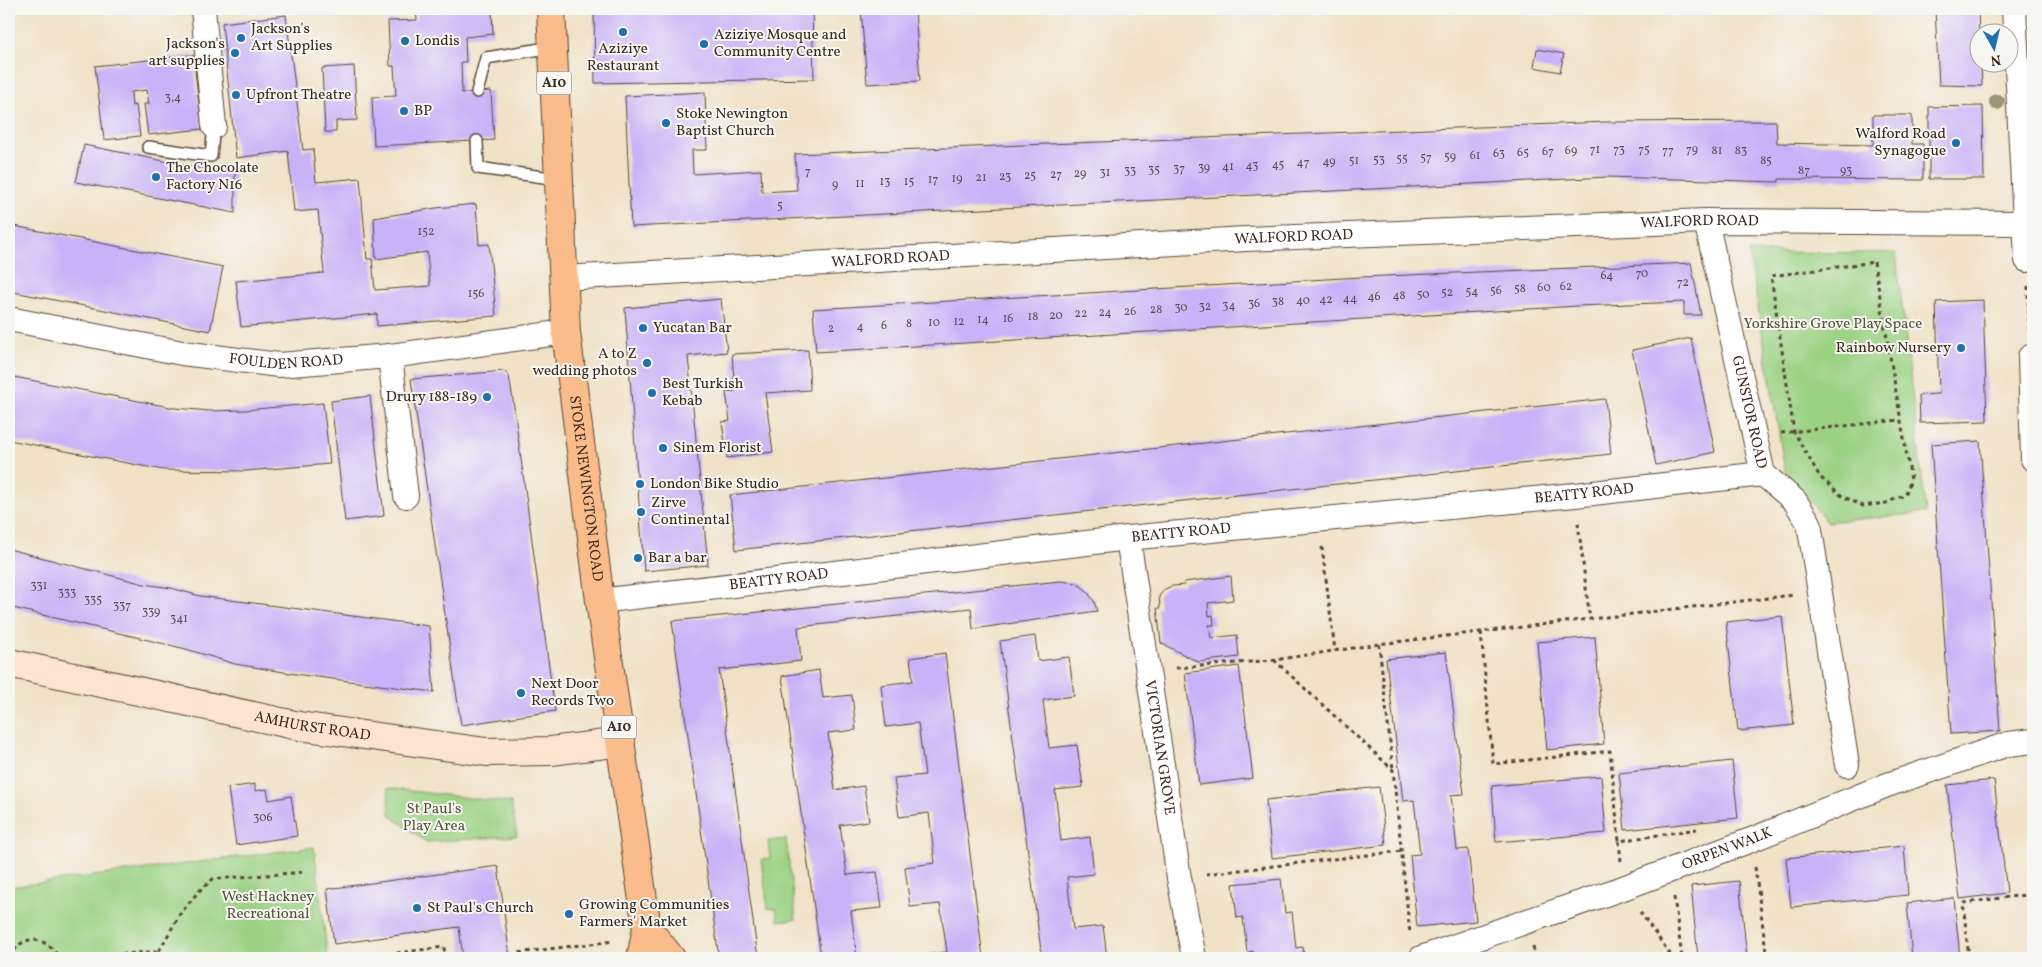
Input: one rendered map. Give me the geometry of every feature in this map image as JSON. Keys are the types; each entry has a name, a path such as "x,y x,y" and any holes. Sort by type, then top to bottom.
{"highway":[{"name":"STOKE NEWINGTON ROAD","path":"551,9 566,332 600,601 647,928"},
{"name":"A10","path":"640,958 647,928"},
{"path":"647,928 671,958"}],"street":[{"path":"203,9 214,126"},
{"path":"2014,9 2027,260"},
{"name":"WALFORD ROAD","path":"563,278 1246,239 1706,221 2026,223"},
{"name":"GUNSTOR ROAD","path":"1706,221 1763,474 1796,501 1809,524 1846,765"},
{"name":"FOULDEN ROAD","path":"9,320 182,353 279,365 390,356 566,332"},
{"path":"390,356 406,496"},
{"path":"2031,357 2033,459"},
{"name":"BEATTY ROAD","path":"600,601 1128,538 1575,495 1763,474"},
{"name":"VICTORIAN GROVE","path":"1128,538 1179,878 1194,958"},
{"name":"AMHURST ROAD","path":"9,663 299,726 486,752 551,751 621,742"},
{"name":"ORPEN WALK","path":"1416,948 1624,888 1751,840 1887,785 2008,744 2033,741"}],"lane":[{"path":"477,92 486,58 553,47"},
{"path":"148,147 211,156 214,126"},
{"path":"477,141 478,168 558,178"}],"path":[{"path":"2027,260 2031,357"},
{"path":"1874,262 1899,420 1908,452 1911,480 1905,495 1886,503 1863,506 1842,496 1820,477 1794,432 1771,276 1874,262"},
{"path":"1754,436 1899,420"},
{"path":"1575,495 1590,620"},
{"path":"1318,519 1335,651"},
{"path":"1148,671 1274,660 1379,644 1788,596 1818,590"},
{"path":"1481,632 1493,764 1610,751 1619,841"},
{"path":"1379,644 1402,851 1416,948"},
{"path":"1274,660 1393,770"},
{"path":"1751,840 1767,958"},
{"path":"1179,878 1402,851"},
{"path":"1671,869 1682,958"},
{"path":"159,951 180,914 198,892 213,879 306,872"},
{"path":"1624,888 1673,958"},
{"path":"1969,958 1963,903 2033,894"},
{"path":"11,955 23,943 40,940 49,944 60,958"},
{"path":"516,958 516,953 620,940"},
{"path":"357,958 444,947 445,958"},
{"path":"82,958 159,951"},
{"path":"159,951 166,958"}],"green space":[{"name":"Yorkshire Grove Play Space","path":"1749,252 1896,253 1926,513 1827,522 1785,471"},
{"name":"St Paul's Play Area","path":"388,788 511,803 517,836 426,842 390,815"},
{"path":"786,839 796,919 778,921 776,908 768,909 761,860 770,858 768,841"},
{"name":"West Hackney Recreational","path":"314,847 328,958 9,958 9,887"}],"building":[{"path":"416,9 492,9 493,34 465,37 466,62 461,62 462,93 491,91 494,140 374,146 372,97 396,96 394,66 390,66 388,21 417,20"},
{"name":"Aziziye Mosque and Community Centre","path":"594,9 812,9 814,79 595,83"},
{"path":"861,9 915,9 920,81 867,84"},
{"path":"1935,9 1978,9 1978,22 1970,22 1970,72 1981,72 1982,86 1939,85"},
{"path":"286,15 303,150 313,149 316,182 360,178 367,259 372,259 375,290 430,286 427,252 376,259 374,218 476,204 479,245 489,244 496,316 377,326 377,314 241,327 236,281 324,273 318,210 294,212 288,151 236,158 222,23"},
{"path":"1537,49 1564,54 1560,72 1534,67"},
{"path":"193,55 202,129 148,135 144,104 149,104 147,90 131,92 132,106 136,105 140,136 104,140 95,66"},
{"path":"354,66 357,120 336,121 336,132 325,132 322,68"},
{"path":"705,92 707,150 692,150 693,174 761,170 762,192 797,190 795,154 1607,122 1776,121 1777,143 1873,145 1873,115 1912,115 1912,144 1923,144 1923,180 1779,179 1779,182 1607,177 631,227 625,96"},
{"name":"Walford Road Synagogue","path":"1983,106 1984,179 1929,179 1929,107"},
{"name":"The Chocolate Factory N16","path":"84,145 219,172 220,165 235,166 235,213 76,182"},
{"path":"9,225 223,267 210,331 9,291"},
{"path":"1691,263 1701,315 1684,315 1684,302 1578,306 816,352 813,309 1361,277"},
{"path":"721,299 727,352 688,356 708,565 644,571 625,308"},
{"name":"Rainbow Nursery","path":"1983,300 1987,421 1920,423 1919,395 1939,394 1936,302"},
{"path":"1691,338 1715,452 1656,465 1632,350"},
{"path":"808,350 810,390 765,393 773,452 727,458 722,422 730,421 726,392 735,391 732,354"},
{"path":"504,371 509,376 513,400 555,711 461,725 411,379"},
{"path":"9,376 175,408 210,411 245,410 323,403 330,464 245,471 163,470 9,440"},
{"path":"370,396 384,516 345,521 331,401"},
{"path":"1605,399 1611,454 736,550 730,495"},
{"path":"1980,441 2000,731 1951,734 1931,444"},
{"path":"9,549 144,584 171,588 200,596 429,626 434,692 302,675 235,664 186,649 9,607"},
{"path":"1231,576 1233,600 1208,603 1209,616 1213,615 1214,625 1209,625 1211,638 1237,635 1239,657 1198,662 1161,643 1157,608 1160,608 1159,596 1165,589 1172,586 1185,585 1184,582"},
{"path":"1061,581 1077,583 1086,590 1094,601 1097,611 973,629 971,608 798,627 801,661 719,670 758,958 719,958 672,621"},
{"path":"1782,616 1794,725 1738,731 1726,622"},
{"path":"1035,636 1038,661 1069,657 1074,696 1043,700 1049,748 1077,745 1083,787 1055,790 1061,841 1090,837 1094,874 1067,877 1073,929 1103,926 1107,958 1042,958 1000,641"},
{"path":"1595,637 1604,744 1547,750 1537,642"},
{"path":"1446,652 1464,794 1451,795 1457,850 1468,849 1476,921 1417,927 1410,855 1420,854 1414,800 1403,801 1386,659"},
{"path":"945,653 983,958 917,958 917,956 947,952 940,904 910,907 905,867 935,863 929,813 899,817 894,778 925,775 918,723 886,727 881,685 913,681 910,658"},
{"path":"1239,666 1253,778 1199,785 1185,673"},
{"path":"819,670 823,698 852,695 856,730 828,733 835,790 864,786 869,821 840,825 847,875 877,872 882,908 851,911 857,958 821,958 782,676"},
{"path":"1732,761 1738,818 1625,830 1619,773"},
{"path":"1601,776 1606,833 1496,842 1492,786"},
{"path":"1994,780 2007,893 1960,899 1947,785"},
{"path":"255,784 255,791 267,789 269,800 291,796 297,836 236,845 228,788"},
{"path":"1379,787 1386,845 1272,858 1266,800"},
{"path":"1904,846 1908,895 1791,907 1786,858"},
{"name":"St Paul's Church","path":"498,866 510,958 463,958 459,927 334,944 327,889"},
{"path":"1281,879 1285,913 1292,912 1296,948 1303,947 1304,958 1255,958 1254,951 1247,952 1243,917 1237,918 1233,884"},
{"path":"1739,881 1747,958 1698,958 1691,886"},
{"path":"1954,898 1960,958 1912,958 1907,903"}],"place":[{"name":"Aziziye Restaurant","path":"623,32"},
{"name":"Jackson's Art Supplies","path":"241,38"},
{"name":"Londis","path":"405,41"},
{"name":"Aziziye Mosque and Community Centre","path":"704,44"},
{"name":"Jackson's art supplies","path":"235,53"},
{"name":"Upfront Theatre","path":"236,95"},
{"name":"BP","path":"404,111"},
{"name":"Stoke Newington Baptist Church","path":"666,123"},
{"name":"Walford Road Synagogue","path":"1956,143"},
{"name":"The Chocolate Factory N16","path":"156,177"},
{"name":"Yucatan Bar","path":"643,328"},
{"name":"Rainbow Nursery","path":"1961,348"},
{"name":"A to Z wedding photos","path":"647,363"},
{"name":"Best Turkish Kebab","path":"652,393"},
{"name":"Drury 188-189","path":"487,397"},
{"name":"Sinem Florist","path":"663,448"},
{"name":"London Bike Studio","path":"640,484"},
{"name":"Zirve Continental","path":"641,512"},
{"name":"Bar a bar","path":"638,558"},
{"name":"Next Door Records Two","path":"521,693"},
{"name":"St Paul's Church","path":"417,908"},
{"name":"Growing Communities Farmers' Market","path":"569,914"}]}
